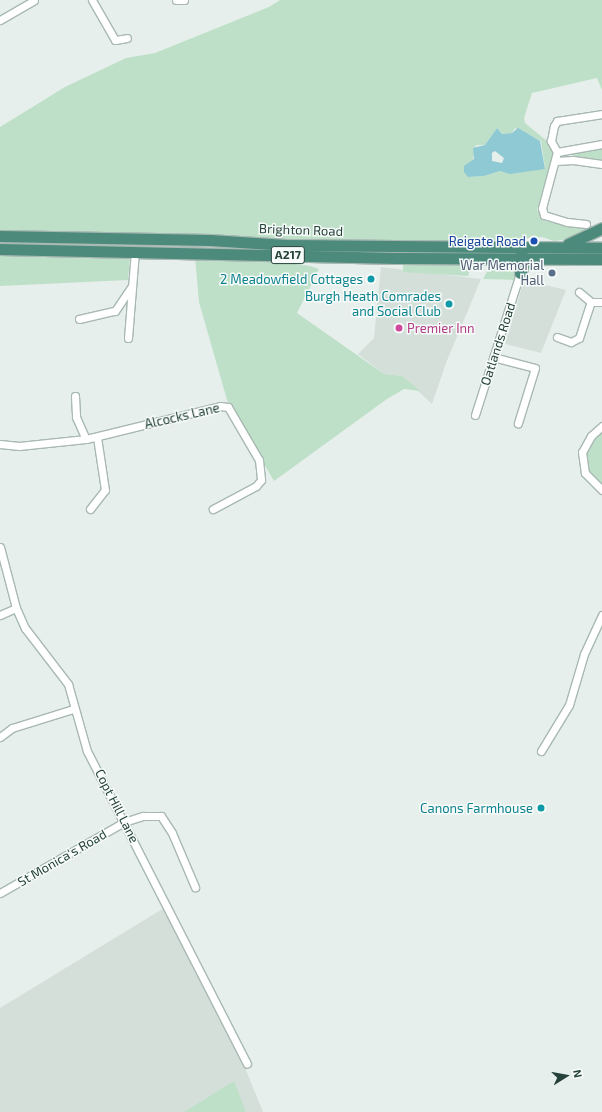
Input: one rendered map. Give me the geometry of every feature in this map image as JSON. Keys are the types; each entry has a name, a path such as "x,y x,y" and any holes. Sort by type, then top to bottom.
{"highway":[{"path":"558,247 583,239 602,228"},
{"path":"598,259 602,233"},
{"name":"Brighton Road","path":"0,236 202,240 286,245 599,248"},
{"path":"516,247 524,258 520,273"},
{"name":"Brighton Road","path":"0,249 503,259 598,259"},
{"path":"503,259 518,266 520,273"}],"street":[{"path":"0,20 34,0"},
{"path":"92,0 115,40 127,38"},
{"path":"176,0 184,0"},
{"path":"586,224 548,218 544,214 542,208 557,152 551,141 554,126 558,121 602,114"},
{"path":"557,152 602,144"},
{"path":"572,150 573,160"},
{"path":"556,160 573,160 602,164"},
{"path":"128,338 135,251"},
{"name":"Oatlands Road","path":"475,415 520,273"},
{"path":"79,318 115,311 133,283"},
{"path":"579,292 591,302 602,302"},
{"path":"557,337 571,342 579,338 591,302"},
{"path":"493,357 535,368 518,423"},
{"path":"75,396 76,417 86,439"},
{"name":"Alcocks Lane","path":"0,444 19,446 86,439 220,406 228,407 259,460 262,480 256,486 213,509"},
{"path":"602,426 591,436 582,452 585,473 602,490"},
{"path":"90,509 105,490 97,437"},
{"name":"Copt Hill Lane","path":"0,546 16,608 26,628 68,684 73,709 87,751 247,1063"},
{"path":"0,615 16,608"},
{"path":"541,751 569,705 584,654 602,615"},
{"path":"0,737 12,728 73,709"},
{"name":"St Monica's Road","path":"0,893 124,822 143,816 161,816 172,833 195,887"}],"shaded area":[{"path":"381,267 481,279 446,363 432,404 402,376 384,374 358,354 374,338"},
{"path":"524,280 566,290 541,353 505,344"},
{"path":"164,908 235,1043 263,1112 0,1112 0,1008"}],"green space":[{"path":"280,0 602,0 602,90 597,78 532,93 524,118 525,123 548,142 553,154 537,210 545,221 595,228 581,237 554,241 542,237 504,240 325,241 0,231 0,127 65,87 126,58 155,53 269,7","holes":["497,128 502,134 512,133 515,128 541,141 545,168 517,173 500,171 484,176 469,177 476,145 485,145"]},
{"path":"602,142 602,164 573,160 573,150"},
{"path":"0,254 130,256 128,280 0,286"},
{"path":"195,257 240,257 310,266 319,269 297,313 384,374 402,376 420,391 404,389 387,399 274,481 227,400 199,302"},
{"path":"409,261 466,261 470,270 468,276 403,272 403,265"},
{"path":"491,264 515,269 515,280 483,279"},
{"path":"602,426 602,490 585,473 582,452"},
{"path":"234,1081 246,1112 184,1112"}],"water":[{"path":"497,128 502,134 512,133 518,128 540,141 545,169 510,174 500,171 484,176 468,177 464,172 464,166 474,159 473,148 485,145","holes":["495,151 504,158 502,163 492,161 492,153"]}],"place":[{"name":"Reigate Road","path":"534,241"},
{"name":"War Memorial Hall","path":"552,273"},
{"name":"2 Meadowfield Cottages","path":"371,279"},
{"name":"Burgh Heath Comrades and Social Club","path":"449,304"},
{"name":"Premier Inn","path":"399,328"},
{"name":"Canons Farmhouse","path":"541,808"}]}
